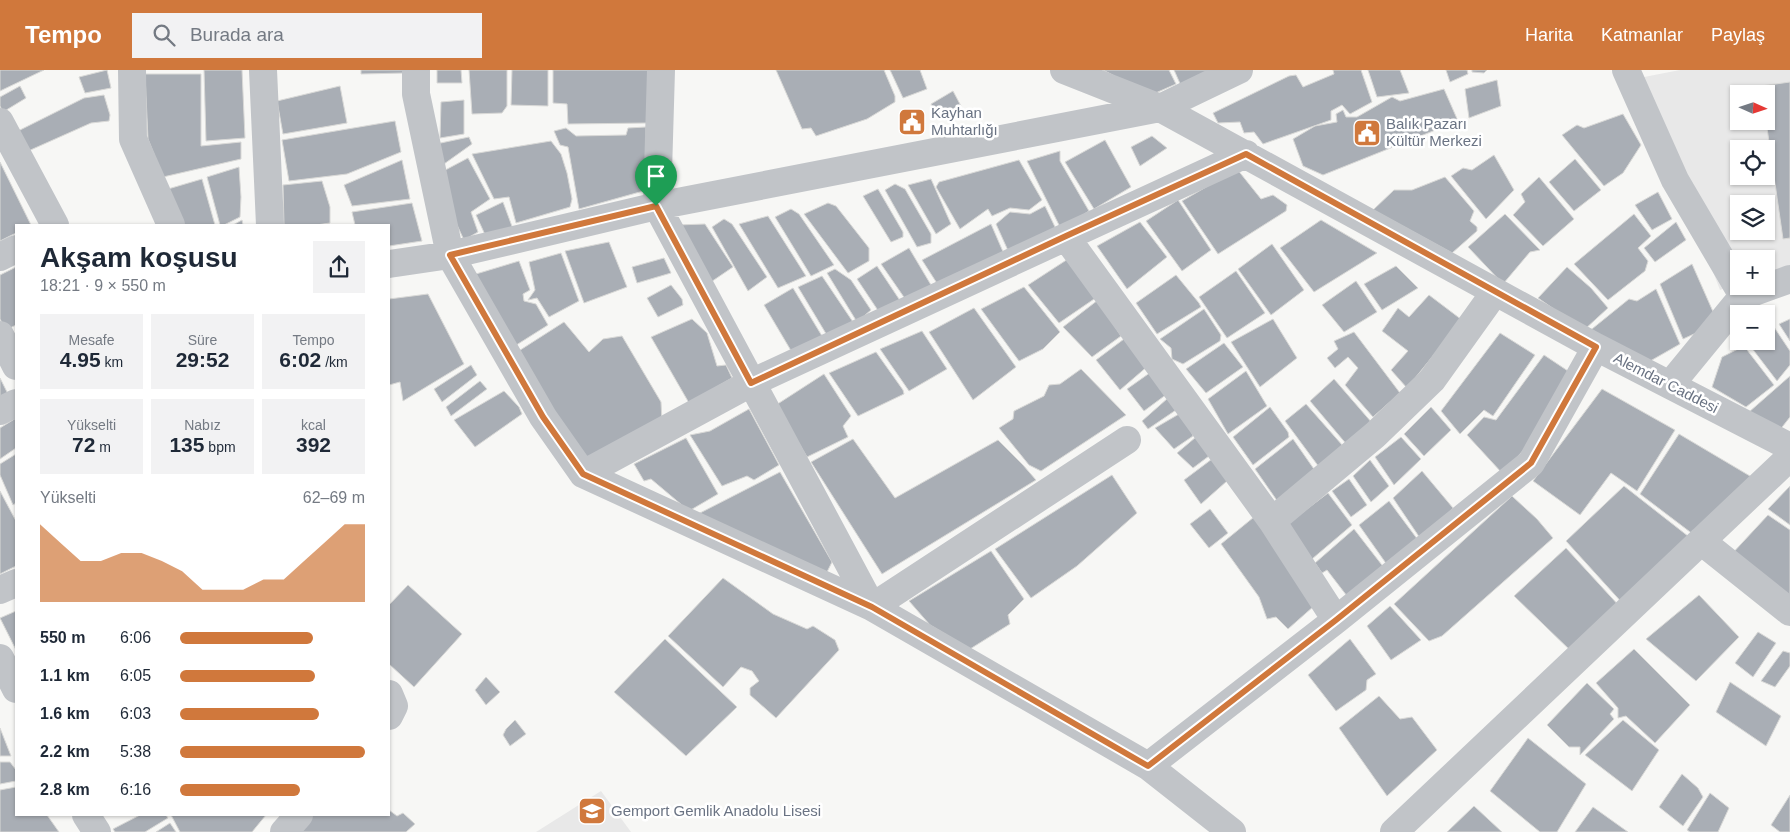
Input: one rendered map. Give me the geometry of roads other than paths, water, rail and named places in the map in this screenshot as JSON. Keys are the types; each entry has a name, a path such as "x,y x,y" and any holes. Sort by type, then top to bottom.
{"street":[{"path":"132,70 133,140 171,224"},
{"path":"263,70 270,224"},
{"path":"416,70 416,94 450,255 543,417 583,474 872,607 1148,766 1232,832"},
{"path":"661,70 656,206 872,607"},
{"name":"Alemdar Caddesi","path":"1064,70 1160,108 1596,347 1790,447"},
{"path":"390,264 450,255 656,206 1160,108 1239,70"},
{"path":"1626,70 1675,180 1743,296"},
{"path":"0,122 53,224"},
{"path":"583,474 751,383 1246,154"},
{"path":"1066,236 1272,521 1336,620"},
{"path":"0,257 15,250"},
{"path":"1670,385 1743,296 1790,279"},
{"path":"1272,521 1374,435 1432,380 1495,292"},
{"path":"0,336 15,364"},
{"path":"1148,766 1336,620 1531,463 1596,347"},
{"path":"0,411 15,404"},
{"path":"872,607 1127,440"},
{"path":"1394,832 1790,457"},
{"path":"1701,541 1790,612"},
{"path":"0,590 15,583"},
{"path":"0,658 15,687"},
{"path":"390,696 394,706 390,714"},
{"path":"87,816 97,832"},
{"path":"284,832 298,816"}],"place":[{"name":"Kayhan Muhtarlığı","path":"912,122"},
{"name":"Balık Pazarı Kültür Merkezi","path":"1367,133"},
{"name":"Gemport Gemlik Anadolu Lisesi","path":"592,811"}]}
